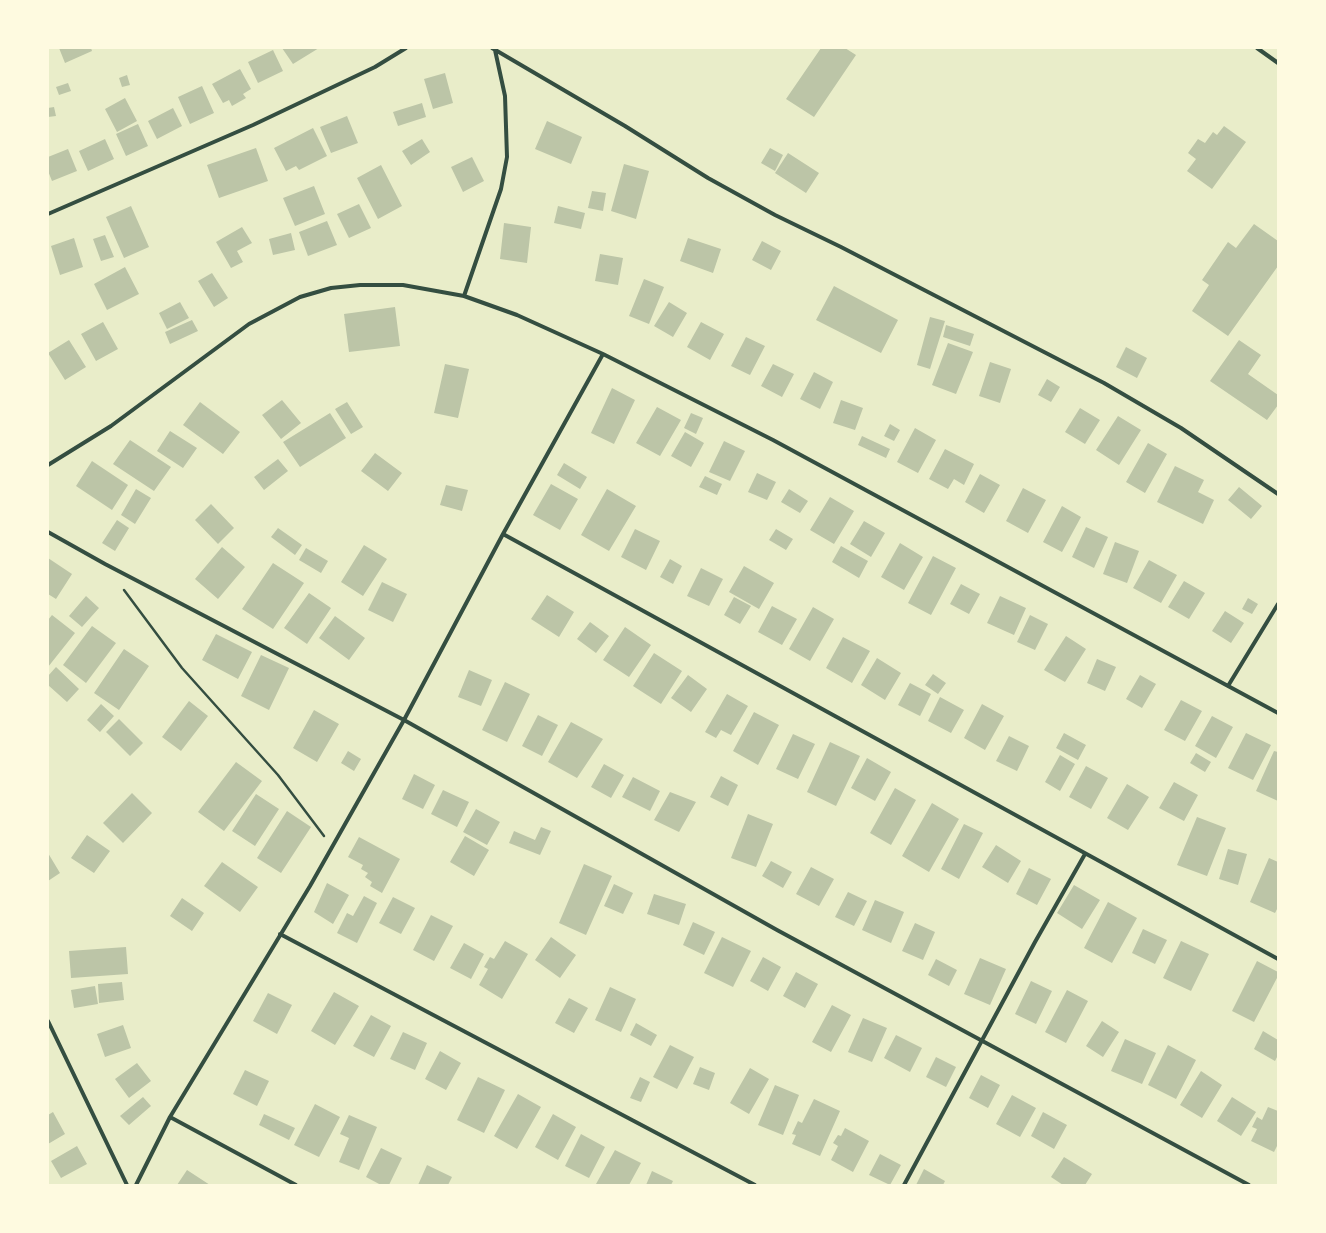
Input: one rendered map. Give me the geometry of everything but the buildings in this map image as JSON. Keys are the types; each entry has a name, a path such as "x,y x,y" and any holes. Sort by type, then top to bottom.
{"street":[{"path":"48,214 253,125 375,67 406,48"},
{"path":"1257,48 1278,63"},
{"path":"464,296 502,189 507,157 505,96 494,49"},
{"path":"494,49 626,126 708,178 775,215 841,247 1104,383 1181,428 1278,494"},
{"path":"48,465 111,426 249,324 300,297 331,288 360,285 403,285 464,296 517,315 603,354 773,440 934,529 1278,713"},
{"path":"136,1185 170,1118 332,846 404,720 503,534 603,354"},
{"path":"48,532 112,568 404,720 777,930 1250,1185"},
{"path":"503,534 1278,959"},
{"path":"1228,686 1278,604"},
{"path":"904,1185 981,1040 1085,854"},
{"path":"280,934 756,1185"},
{"path":"48,1021 127,1185"},
{"path":"170,1118 296,1185"}],"path":[{"path":"123,588 182,668 278,775 332,846"}]}
